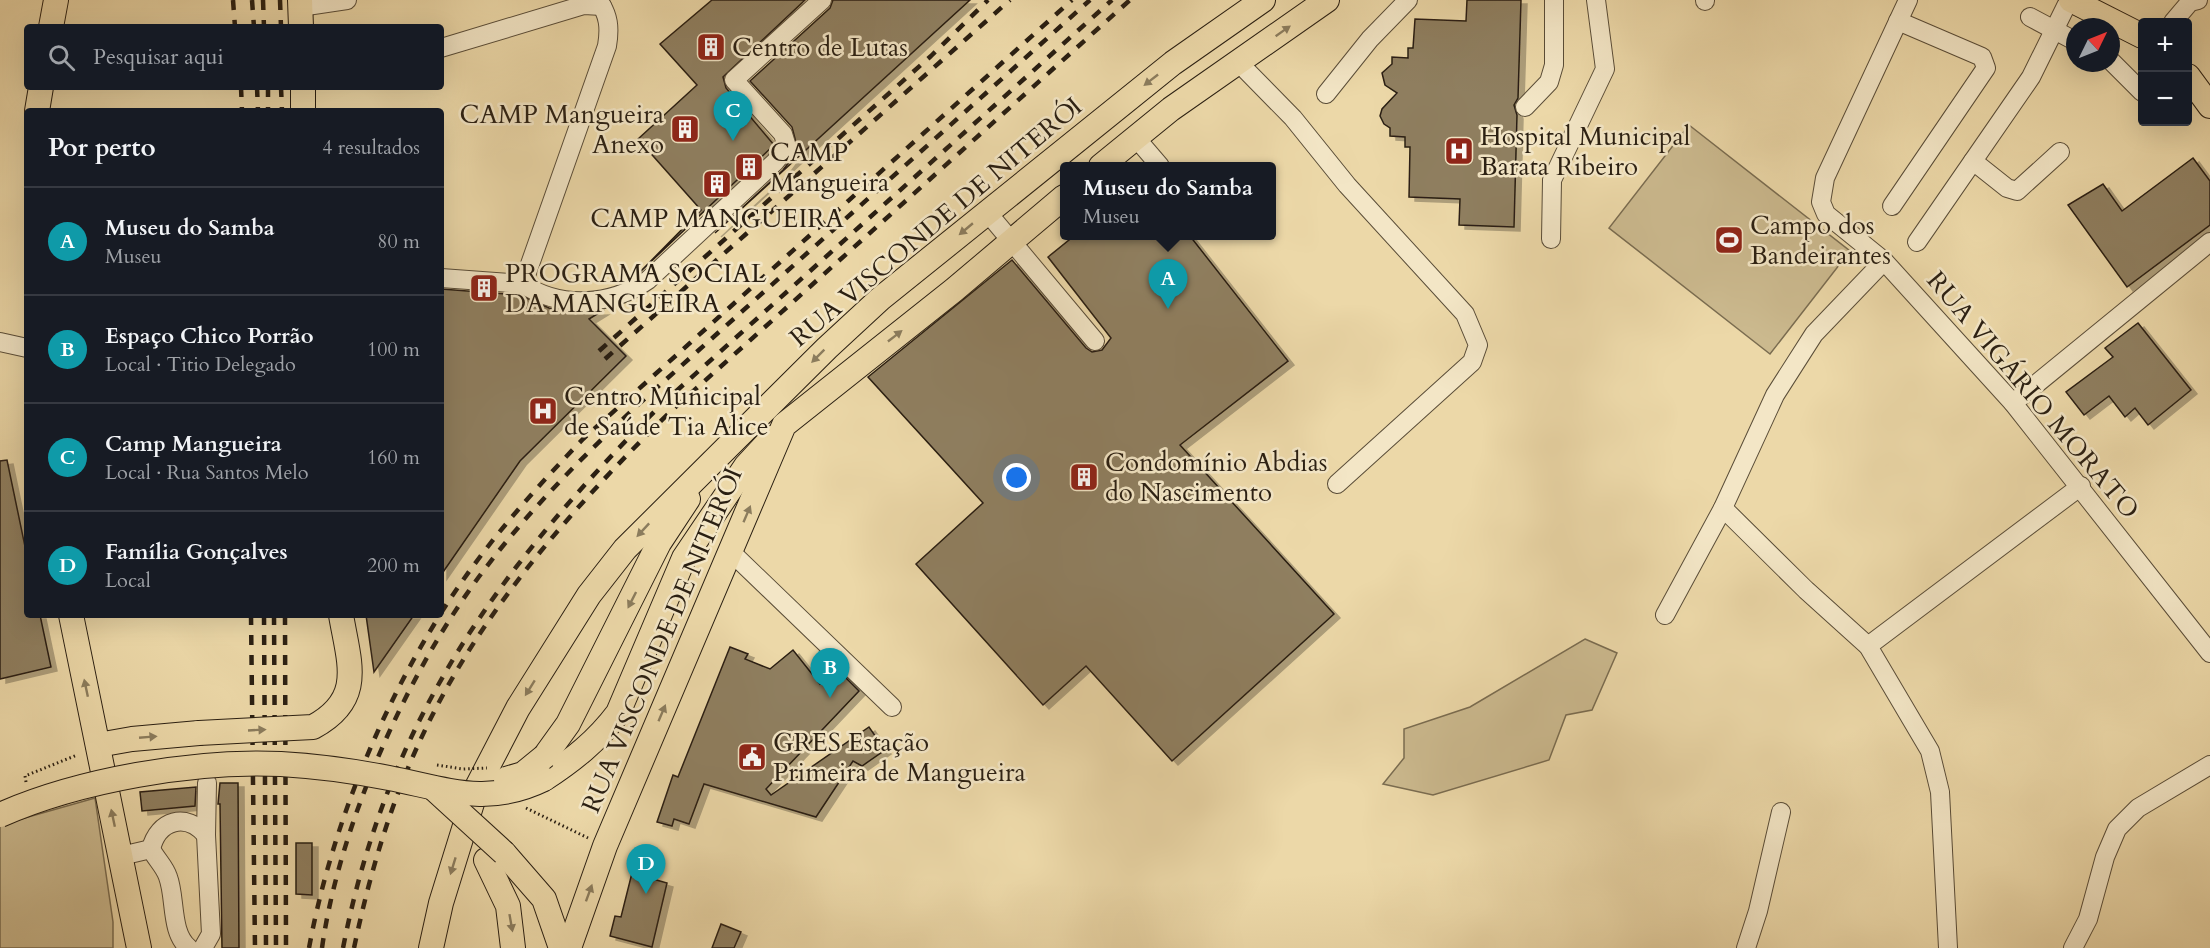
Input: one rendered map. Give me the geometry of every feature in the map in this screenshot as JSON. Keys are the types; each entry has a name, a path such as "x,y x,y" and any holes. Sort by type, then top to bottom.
{"main road":[{"path":"52,24 56,0"},
{"name":"RUA VISCONDE DE NITERÓI","path":"431,948 441,903 477,787 518,708 589,595 658,514 873,306 1173,63 1214,32 1263,0"},
{"path":"1106,162 1192,94 1327,0"},
{"path":"2070,0 2138,34"},
{"path":"1214,32 1238,62"},
{"path":"1173,63 1192,94"},
{"path":"38,108 40,90"},
{"path":"303,90 303,108"},
{"name":"RUA VISCONDE DE NITERÓI","path":"569,948 605,846 784,425 1060,201"},
{"path":"0,815 30,799 46,794 152,768 269,756 348,762 415,778 455,794 493,795 522,790 576,758 603,732 618,713 684,558 746,466 784,425"},
{"path":"0,815 23,805 159,771 280,764 415,778 500,780 523,774 545,756 568,724 660,543 714,459"},
{"path":"72,618 139,948"},
{"path":"98,745 132,739 199,733 313,727 327,720 341,705 349,690 349,667 341,618"},
{"path":"415,778 504,853 544,899 561,948"},
{"path":"415,778 466,833 486,860 508,906 513,948"},
{"path":"126,948 129,896"}],"street":[{"path":"301,11 347,0"},
{"path":"444,278 523,284 539,295 555,301 609,299 630,293 648,280 775,162 787,147 783,134 734,80 822,0"},
{"path":"1326,94 1370,39 1408,0"},
{"path":"1526,107 1549,82 1554,65 1554,0"},
{"path":"1551,239 1552,180 1605,69 1596,0"},
{"path":"1892,206 1986,68 1982,57 1898,21 1908,0"},
{"path":"1917,242 2031,77 2070,0"},
{"path":"2176,18 2190,2 2198,0"},
{"path":"444,47 584,5 600,3 610,30 607,46 523,284"},
{"path":"2030,17 2066,36"},
{"name":"RUA VIGÁRIO MORATO","path":"1898,21 1825,178 1821,202 1826,214 1884,261 2013,403 2081,486 2210,653"},
{"path":"1238,62 1293,118 1347,185 1465,314 1478,345 1472,362 1337,484"},
{"path":"2120,70 2138,88"},
{"path":"1136,138 1157,162"},
{"path":"1973,161 2007,188 2017,191 2060,152"},
{"path":"987,212 1095,341"},
{"path":"2013,403 2210,242"},
{"path":"1665,615 1723,508 1775,395 1814,334 1884,261"},
{"path":"0,342 24,347"},
{"path":"1868,646 2081,486"},
{"path":"1723,508 1806,590 1868,646 1930,751 1940,792 1948,948"},
{"path":"731,552 892,707"},
{"path":"2073,948 2088,919 2105,857 2117,829 2138,808 2210,765"},
{"path":"203,948 211,934 206,835 207,783"},
{"path":"1746,948 1758,911 1781,812"},
{"path":"189,948 183,943 178,932 168,876 151,849 155,836 170,823 189,821 206,835"},
{"path":"121,856 151,849"}],"path":[{"path":"25,776 59,764"},
{"path":"521,806 605,846"}],"shaded area":[{"name":"Campo dos Bandeirantes","path":"1689,125 1850,251 1770,354 1609,228"},
{"path":"1585,639 1617,653 1592,710 1566,715 1549,760 1433,795 1383,784 1404,758 1404,729 1470,707"},
{"path":"95,798 113,922 113,948 0,948 0,825"}],"building":[{"path":"712,0 805,0 723,77 726,88 774,145 640,272 701,210 638,139 697,85 660,44"},
{"path":"833,0 970,0 715,233 783,170 798,150 792,127 750,81 830,8"},
{"path":"1467,0 1521,0 1518,98 1514,105 1517,115 1514,227 1459,225 1460,199 1409,197 1410,147 1405,147 1405,137 1390,136 1390,128 1384,124 1380,116 1382,109 1397,93 1385,85 1382,73 1392,64 1392,57 1408,58 1408,48 1413,48 1415,19 1466,21"},
{"path":"2193,158 2210,181 2210,225 2127,287 2068,205 2103,184 2122,211"},
{"name":"Condomínio Abdias do Nascimento","path":"1069,240 1193,240 1288,361 1180,445 1334,614 1172,761 1086,666 1043,705 916,564 983,503 868,377 1012,260 1086,348 1092,352 1102,350 1111,338 1048,257"},
{"path":"444,289 520,295 549,308 567,312 602,311 589,319 626,356 520,461 444,571"},
{"path":"2138,323 2191,390 2148,425 2135,408 2125,417 2109,396 2084,415 2066,392 2113,357 2105,348"},
{"path":"7,460 24,542 24,618 41,618 51,667 0,679 0,461"},
{"path":"366,618 412,618 374,672"},
{"path":"730,647 748,654 745,659 770,669 793,650 820,684 836,668 859,691 766,789 771,795 869,727 885,750 862,766 853,761 816,817 704,784 689,824 674,819 672,826 657,822 673,775 678,777"},
{"path":"220,783 238,783 239,948 222,948 220,804 218,804"},
{"path":"196,787 195,806 142,811 140,792"},
{"path":"296,843 312,843 312,895 296,894"},
{"path":"632,873 667,883 652,947 610,936 615,916 621,917"},
{"path":"721,924 741,932 734,948 712,948"}],"railway":[{"path":"233,0 235,24"},
{"path":"252,0 254,24"},
{"path":"263,0 264,24"},
{"path":"280,0 281,24"},
{"path":"599,351 931,56 988,0"},
{"path":"605,359 1010,0"},
{"path":"444,608 473,566 508,522 583,439 1072,0"},
{"path":"322,948 344,852 360,802 380,752 427,657 454,613 500,549 562,479 629,413 1090,0"},
{"path":"343,948 363,865 389,789 421,717 459,650 502,586 551,524 604,463 663,403 1112,0"},
{"path":"354,948 367,891 392,808 426,728 449,683 475,641 534,559 600,484 670,412 1130,0"},
{"path":"241,90 242,108"},
{"path":"257,90 258,108"},
{"path":"268,90 268,108"},
{"path":"281,90 282,108"},
{"path":"251,618 255,948"},
{"path":"264,618 266,948"},
{"path":"274,618 276,948"},
{"path":"285,618 286,948"},
{"path":"309,948 330,862 359,776 396,692 438,618"}],"place":[{"name":"Centro de Lutas","path":"711,47"},
{"name":"CAMP Mangueira Anexo","path":"685,129"},
{"name":"Camp Mangueira","path":"733,141"},
{"name":"Hospital Municipal Barata Ribeiro","path":"1459,151"},
{"name":"CAMP Mangueira","path":"749,167"},
{"name":"CAMP MANGUEIRA","path":"717,184"},
{"name":"Campo dos Bandeirantes","path":"1729,240"},
{"name":"PROGRAMA SOCIAL DA MANGUEIRA","path":"484,288"},
{"name":"Museu do Samba","path":"1168,309"},
{"name":"Centro Municipal de Saúde Tia Alice","path":"543,411"},
{"name":"Condomínio Abdias do Nascimento","path":"1084,477"},
{"name":"Espaço Chico Porrão","path":"830,698"},
{"name":"GRES Estação Primeira de Mangueira","path":"752,757"},
{"name":"Família Gonçalves","path":"646,894"}]}
